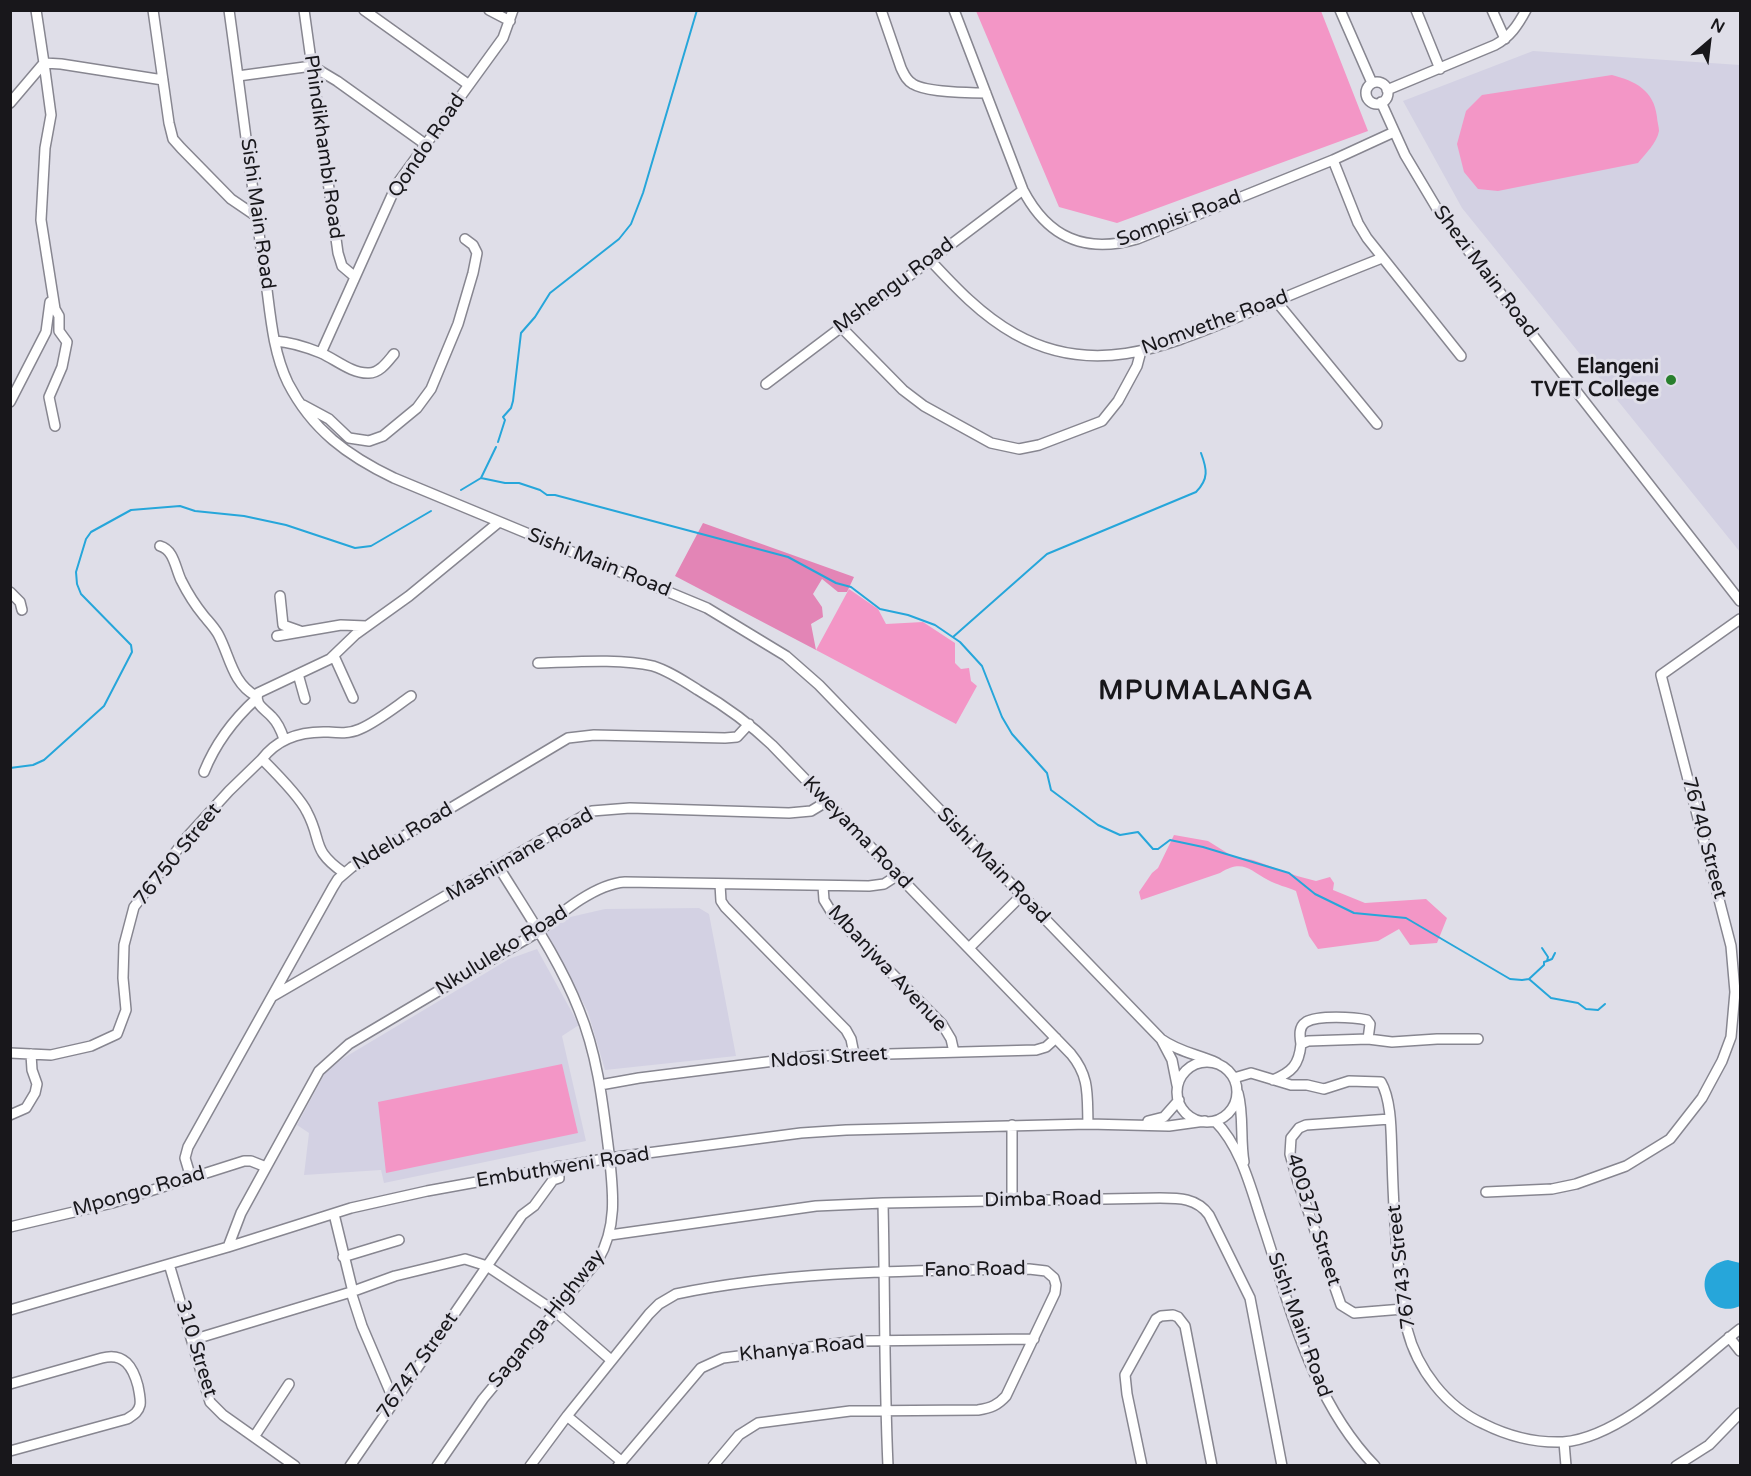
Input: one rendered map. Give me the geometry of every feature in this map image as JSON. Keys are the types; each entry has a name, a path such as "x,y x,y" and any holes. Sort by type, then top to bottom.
{"street":[{"path":"36,10 51,114 45,148 40,220 55,309 59,316 59,331 67,342 62,367 49,397 55,426"},
{"path":"153,10 168,123 173,139 231,199 256,216"},
{"name":"Sishi Main Road","path":"229,10 275,341 282,367 301,404 331,440 356,458 394,478 707,608 786,656 819,685 1161,1039 1178,1050 1217,1063"},
{"name":"Phindikhambi Road","path":"304,10 338,253 342,266 355,277"},
{"path":"364,10 469,85"},
{"path":"489,10 510,21"},
{"name":"Qondo Road","path":"321,353 397,184 503,38 513,10"},
{"path":"881,10 901,68 909,81 920,87 986,93"},
{"name":"Sompisi Road","path":"954,10 1023,190 1039,216 1062,235 1087,244 1103,246 1118,244 1167,227 1333,160 1394,132"},
{"path":"1340,10 1372,83"},
{"path":"1416,10 1440,69"},
{"path":"1492,10 1505,39"},
{"path":"1387,90 1505,39 1526,10"},
{"path":"44,63 163,80"},
{"path":"10,102 44,63"},
{"path":"238,76 312,66 337,81 425,144"},
{"path":"1372,83 1383,84 1387,90 1386,98 1381,102 1373,103 1368,98 1367,88 1372,83"},
{"name":"Shezi Main Road","path":"1381,102 1420,181 1445,221 1740,601"},
{"path":"1333,160 1358,223 1382,258 1461,356"},
{"name":"Mshengu Road","path":"766,384 1023,190"},
{"path":"301,404 329,419 350,438 369,441 383,436 417,408 431,389 458,324 473,273 477,253 473,245 465,239"},
{"name":"Nomvethe Road","path":"929,259 983,313 1016,335 1041,345 1080,355 1109,355 1141,351 1183,339 1382,258"},
{"path":"10,402 46,332 51,288"},
{"path":"1276,301 1377,424"},
{"path":"840,326 903,390 924,406 991,443 1019,449 1039,445 1102,421 1123,392 1137,366 1141,351"},
{"path":"275,341 292,343 368,373 375,372 394,354"},
{"path":"204,772 225,730 265,688 313,668 334,656 366,626 409,596 499,522"},
{"path":"160,546 167,548 171,553 181,581 193,601 217,631 230,659 232,671 246,691 256,697 260,705 281,728 284,739 307,732 342,734 360,730 411,696"},
{"path":"10,592 20,602 22,610"},
{"path":"280,596 283,625 302,631"},
{"name":"76740 Street","path":"1486,1192 1562,1188 1626,1166 1654,1150 1675,1134 1702,1098 1722,1061 1731,1038 1734,1004 1731,946 1661,675 1740,619"},
{"path":"277,636 341,625 366,626"},
{"path":"334,656 353,698"},
{"name":"Kweyama Road","path":"538,663 609,662 653,666 681,679 749,724 898,874 1080,1065 1085,1076 1088,1124"},
{"path":"298,674 305,699"},
{"name":"Ndelu Road","path":"191,1178 185,1158 188,1148 327,897 344,873 568,738 594,735 725,738 737,737 749,724"},
{"name":"76750 Street","path":"10,1053 51,1055 92,1046 117,1034 126,1010 123,978 124,945 134,907 187,837 270,749 284,739"},
{"path":"262,759 305,808 320,852 344,873"},
{"name":"Mashimane Road","path":"273,997 592,811 630,808 797,812 811,811 826,801"},
{"name":"Saganga Highway","path":"437,1466 483,1399 598,1260 610,1235 613,1221 613,1196 600,1085 579,1010 556,963 498,866"},
{"name":"Nkululeko Road","path":"228,1247 241,1213 266,1167 319,1071 331,1058 349,1044 538,932 564,911 614,882 876,886 890,881 898,874"},
{"path":"720,884 721,901 725,907 846,1030 851,1039 854,1054"},
{"name":"Mbanjwa Avenue","path":"823,886 824,900 832,913 942,1024 951,1039 954,1052"},
{"path":"969,948 1022,895"},
{"path":"1273,1080 1283,1075 1300,1058 1300,1032 1305,1023 1319,1019 1357,1017 1367,1020 1370,1024 1368,1039"},
{"name":"Ndosi Street","path":"600,1085 747,1064 854,1054 1036,1050 1046,1047 1056,1038"},
{"name":"Sishi Main Road","path":"1161,1039 1172,1060 1177,1089"},
{"path":"1301,1044 1315,1041 1368,1039 1392,1042 1478,1039"},
{"path":"10,1115 26,1108 35,1093 32,1054"},
{"path":"1217,1063 1227,1069 1234,1078 1237,1090 1236,1100 1224,1116 1210,1121 1189,1115 1179,1100 1177,1089 1180,1078 1186,1070 1196,1064 1217,1063"},
{"name":"76743 Street","path":"1234,1078 1251,1074 1291,1085 1307,1085 1324,1089 1349,1081 1381,1082 1385,1089 1390,1119 1396,1233 1407,1328 1426,1373 1446,1398 1475,1420 1502,1433 1529,1439 1564,1442 1601,1431 1623,1421 1740,1329"},
{"name":"Sishi Main Road","path":"1237,1090 1241,1108 1245,1173"},
{"name":"Embuthweni Road","path":"1131,1124 1164,1117 1179,1100"},
{"name":"400372 Street","path":"1390,1119 1306,1125 1295,1132 1290,1145 1298,1182 1341,1305 1354,1313 1403,1309"},
{"name":"Sishi Main Road","path":"1210,1121 1231,1139 1245,1173 1316,1381 1345,1430 1375,1466"},
{"name":"Embuthweni Road","path":"10,1310 334,1214 426,1191 558,1166 801,1133 1012,1125 1169,1126 1210,1121"},
{"path":"1012,1125 1012,1200"},
{"name":"Mpongo Road","path":"10,1227 112,1203 244,1161 251,1161 266,1167"},
{"name":"76747 Street","path":"350,1466 522,1215 534,1206 553,1180 559,1178 558,1166"},
{"name":"Dimba Road","path":"610,1235 816,1206 1012,1200 1176,1198 1193,1201 1203,1208 1250,1298 1282,1466"},
{"path":"883,1203 885,1410 888,1466"},
{"path":"334,1214 362,1326 394,1401"},
{"path":"343,1257 399,1240"},
{"path":"192,1340 352,1292 395,1276 459,1260 472,1260 487,1266 556,1312 611,1360"},
{"name":"310 Street","path":"169,1264 210,1402 223,1415 296,1466"},
{"name":"Fano Road","path":"530,1466 649,1314 659,1304 676,1294 812,1275 1029,1269 1046,1271 1054,1278 1056,1288 1034,1339 1006,1396 999,1404 978,1410 850,1411 758,1423 739,1435 713,1466"},
{"path":"1142,1466 1125,1375 1156,1319 1167,1314 1178,1317 1185,1326 1212,1466"},
{"path":"1730,1337 1740,1351"},
{"name":"Khanya Road","path":"620,1463 695,1375 709,1363 723,1358 800,1347 886,1340 1034,1339"},
{"path":"10,1384 102,1358 117,1356 130,1365 140,1397 140,1406 135,1414 127,1419 10,1450"},
{"path":"254,1437 289,1384"},
{"path":"1676,1466 1709,1445 1740,1413"},
{"path":"567,1416 620,1463"},
{"path":"1564,1442 1566,1466"}],"shaded area":[{"path":"976,11 1321,11 1368,131 1117,223 1059,207"},
{"name":"Elangeni TVET College","path":"1533,51 1740,65 1740,552 1462,208 1403,101"},
{"path":"1612,75 1642,88 1648,93 1655,108 1658,135 1638,163 1498,191 1478,189 1464,172 1457,144 1466,111 1482,95"},
{"path":"703,523 854,577 847,592 838,592 822,579 813,594 822,607 823,617 811,624 816,650 675,576"},
{"path":"849,589 878,609 886,624 923,622 955,643 955,663 961,669 969,668 971,681 977,686 956,724 816,650"},
{"path":"1174,835 1208,841 1232,856 1253,860 1297,876 1316,881 1330,877 1334,883 1333,890 1365,903 1426,899 1447,918 1437,943 1410,945 1399,929 1378,941 1318,949 1309,936 1296,891 1271,882 1246,867 1240,866 1141,900 1139,892 1158,868"},
{"path":"699,908 709,914 736,1056 605,1070 588,1012 547,933 566,918 605,909"},
{"path":"537,949 579,1025 562,1036 586,1141 384,1183 381,1170 304,1175 309,1133 297,1125 325,1073 342,1059 509,959"},
{"path":"562,1064 578,1133 386,1173 378,1102"}],"water":[{"path":"1728,1260 1740,1263 1740,1306 1728,1309 1717,1306 1710,1300 1705,1281 1708,1272 1716,1264"}],"waterway":[{"path":"498,442 505,420 503,417 511,408 513,401 521,333 535,317 550,293 619,239 631,224 643,193 697,10"},
{"path":"461,490 481,478 496,447"},
{"path":"953,637 1047,554 1196,492 1206,474 1201,453"},
{"path":"481,478 505,483 519,483 540,490 547,495 555,495 788,557 836,583 851,587 880,609 908,615 935,625 960,642 982,666 1002,717 1012,734 1047,773 1051,790 1098,825 1120,835 1138,832 1153,849 1158,849 1170,840 1203,847 1289,873 1315,894 1354,913 1406,918 1510,979 1529,979 1551,998 1578,1003 1586,1009 1598,1010 1605,1004"},
{"path":"10,768 33,765 44,760 104,706 132,652 131,645 81,594 77,584 76,572 86,539 91,532 131,510 180,506 195,511 244,516 286,525 355,548 371,546 431,511"},
{"path":"1529,979 1547,961 1548,957 1542,948"},
{"path":"1547,961 1552,959 1555,953"}],"place":[{"name":"Elangeni TVET College","path":"1671,380"}],"district":[{"name":"MPUMALANGA","path":"1206,692"}]}
